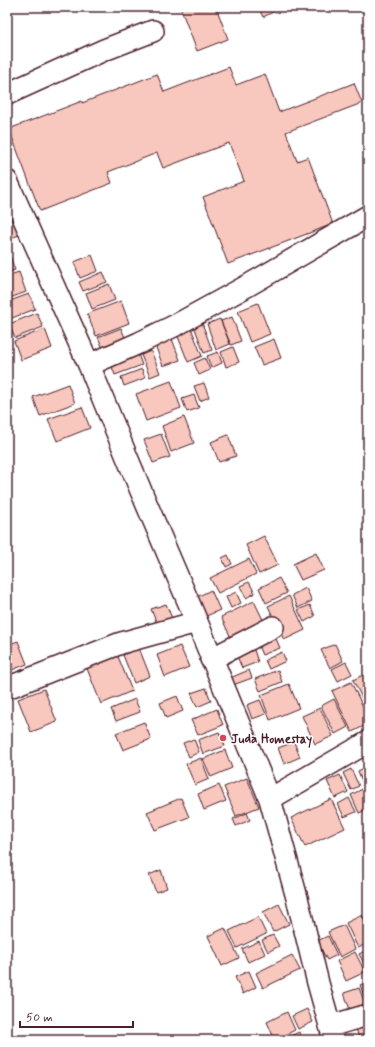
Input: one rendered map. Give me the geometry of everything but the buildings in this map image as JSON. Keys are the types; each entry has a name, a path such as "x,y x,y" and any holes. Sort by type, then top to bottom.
{"street":[{"path":"7,94 104,50 153,31"},
{"path":"7,181 89,365 270,799 298,898 318,983 332,1033 368,1015"},
{"path":"89,365 178,324 368,216"},
{"path":"7,688 121,643 197,622"},
{"path":"212,659 273,627"},
{"path":"270,799 368,742"}],"place":[{"name":"Juda Homestay","path":"223,738"}]}
